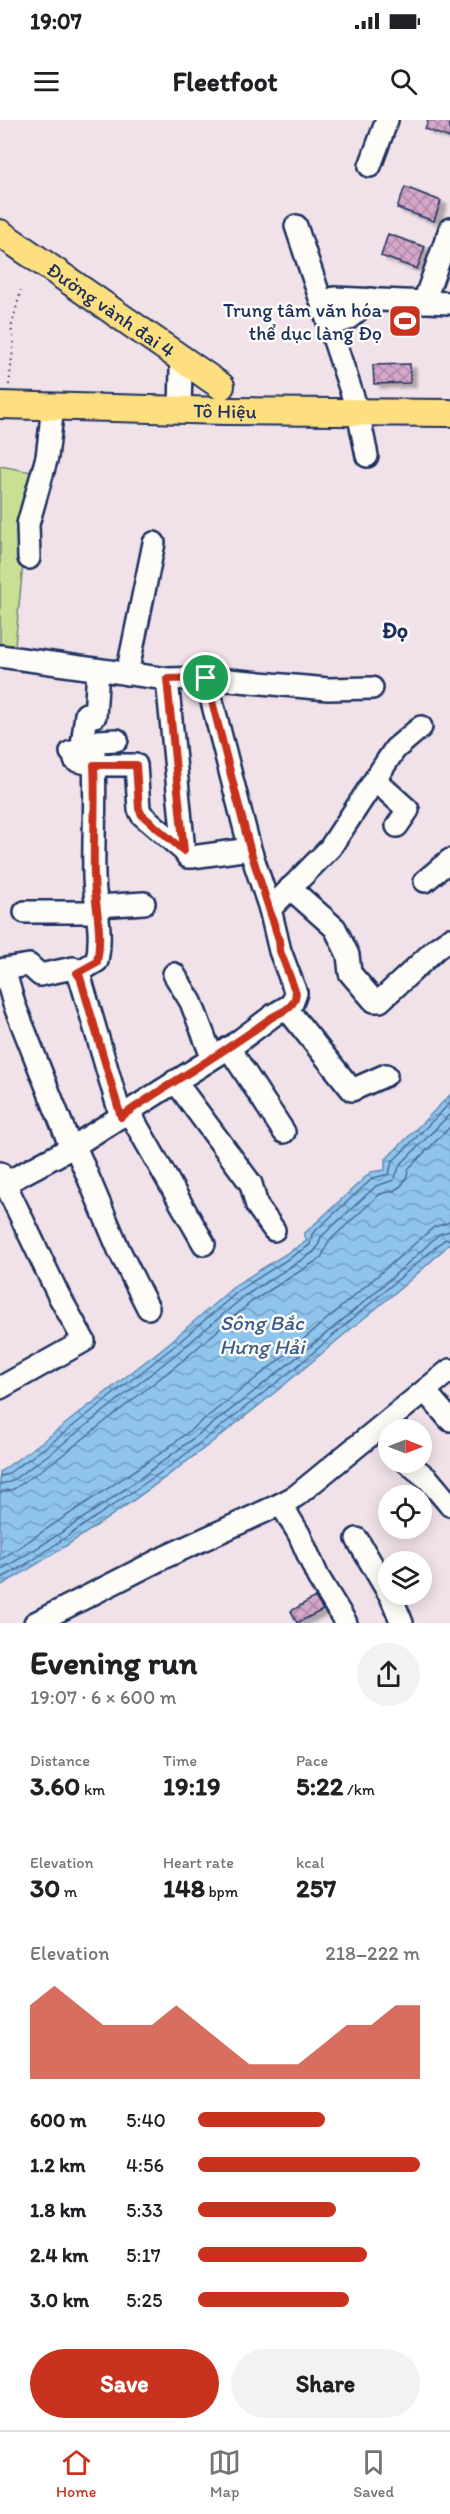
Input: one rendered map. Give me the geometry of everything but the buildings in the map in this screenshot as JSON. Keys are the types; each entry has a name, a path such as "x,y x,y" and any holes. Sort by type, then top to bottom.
{"main road":[{"name":"Đường vành đai 4","path":"0,233 221,386"},
{"name":"Tô Hiệu","path":"4,405 180,410 450,413"}],"street":[{"path":"370,166 387,120"},
{"path":"296,225 358,412 367,456"},
{"path":"424,302 450,229"},
{"path":"334,298 450,303"},
{"path":"330,325 348,319 371,299"},
{"path":"179,357 180,410"},
{"path":"28,558 28,524 47,457 52,407"},
{"path":"127,674 154,543"},
{"path":"0,656 202,684 328,689 372,687"},
{"path":"77,973 97,962 100,944 99,909 79,759 86,714 95,716 98,670"},
{"path":"167,679 184,851"},
{"path":"0,1388 84,1341 66,1310 2,1180 73,1147 125,1114 220,1053 275,1014 287,1009 292,1004 296,993 280,951 270,909 202,684"},
{"path":"270,909 330,848 396,750 421,727"},
{"path":"79,759 98,741 117,740"},
{"path":"79,759 136,765 139,809 142,815 188,857 250,849"},
{"path":"376,781 408,810 397,826"},
{"path":"425,881 450,860"},
{"path":"290,888 335,928 348,955 350,973 374,1001 380,1002 437,948 450,939"},
{"path":"25,912 99,909 144,903"},
{"path":"148,1308 73,1147 2,970 28,964 40,975 73,968 80,977 125,1114 204,1244"},
{"path":"174,974 220,1053 284,1132"},
{"path":"287,1009 352,1090 386,1075"},
{"path":"175,1081 251,1184 257,1206 274,1230"},
{"path":"397,1419 450,1370"},
{"path":"425,1391 450,1420"},
{"path":"35,1623 65,1616 165,1557 282,1504 378,1436"},
{"path":"421,1473 450,1505"},
{"path":"282,1504 318,1576 346,1623"},
{"path":"357,1539 378,1574"},
{"path":"394,1605 402,1623"}],"path":[{"path":"4,405 14,340 11,328 21,290"}],"green space":[{"path":"0,466 32,472 15,646 0,644"}],"water":[{"name":"Sông Bắc Hưng Hải","path":"450,1095 450,1243 396,1292 218,1438 89,1531 0,1586 0,1472 168,1344 237,1284 307,1241 304,1234 371,1172 385,1170 385,1160"}],"place":[{"name":"Trung tâm văn hóa thể dục làng Đọ","path":"405,321"}],"district":[{"name":"Đọ","path":"395,630"}],"route":[{"path":"206,678 250,849 279,940 280,951 296,993 295,999 287,1009 275,1014 235,1044 183,1075 121,1117 77,973 97,962 100,944 100,914 94,877 96,793 94,765 136,765 139,809 142,815 184,851 167,679 206,678"}]}
